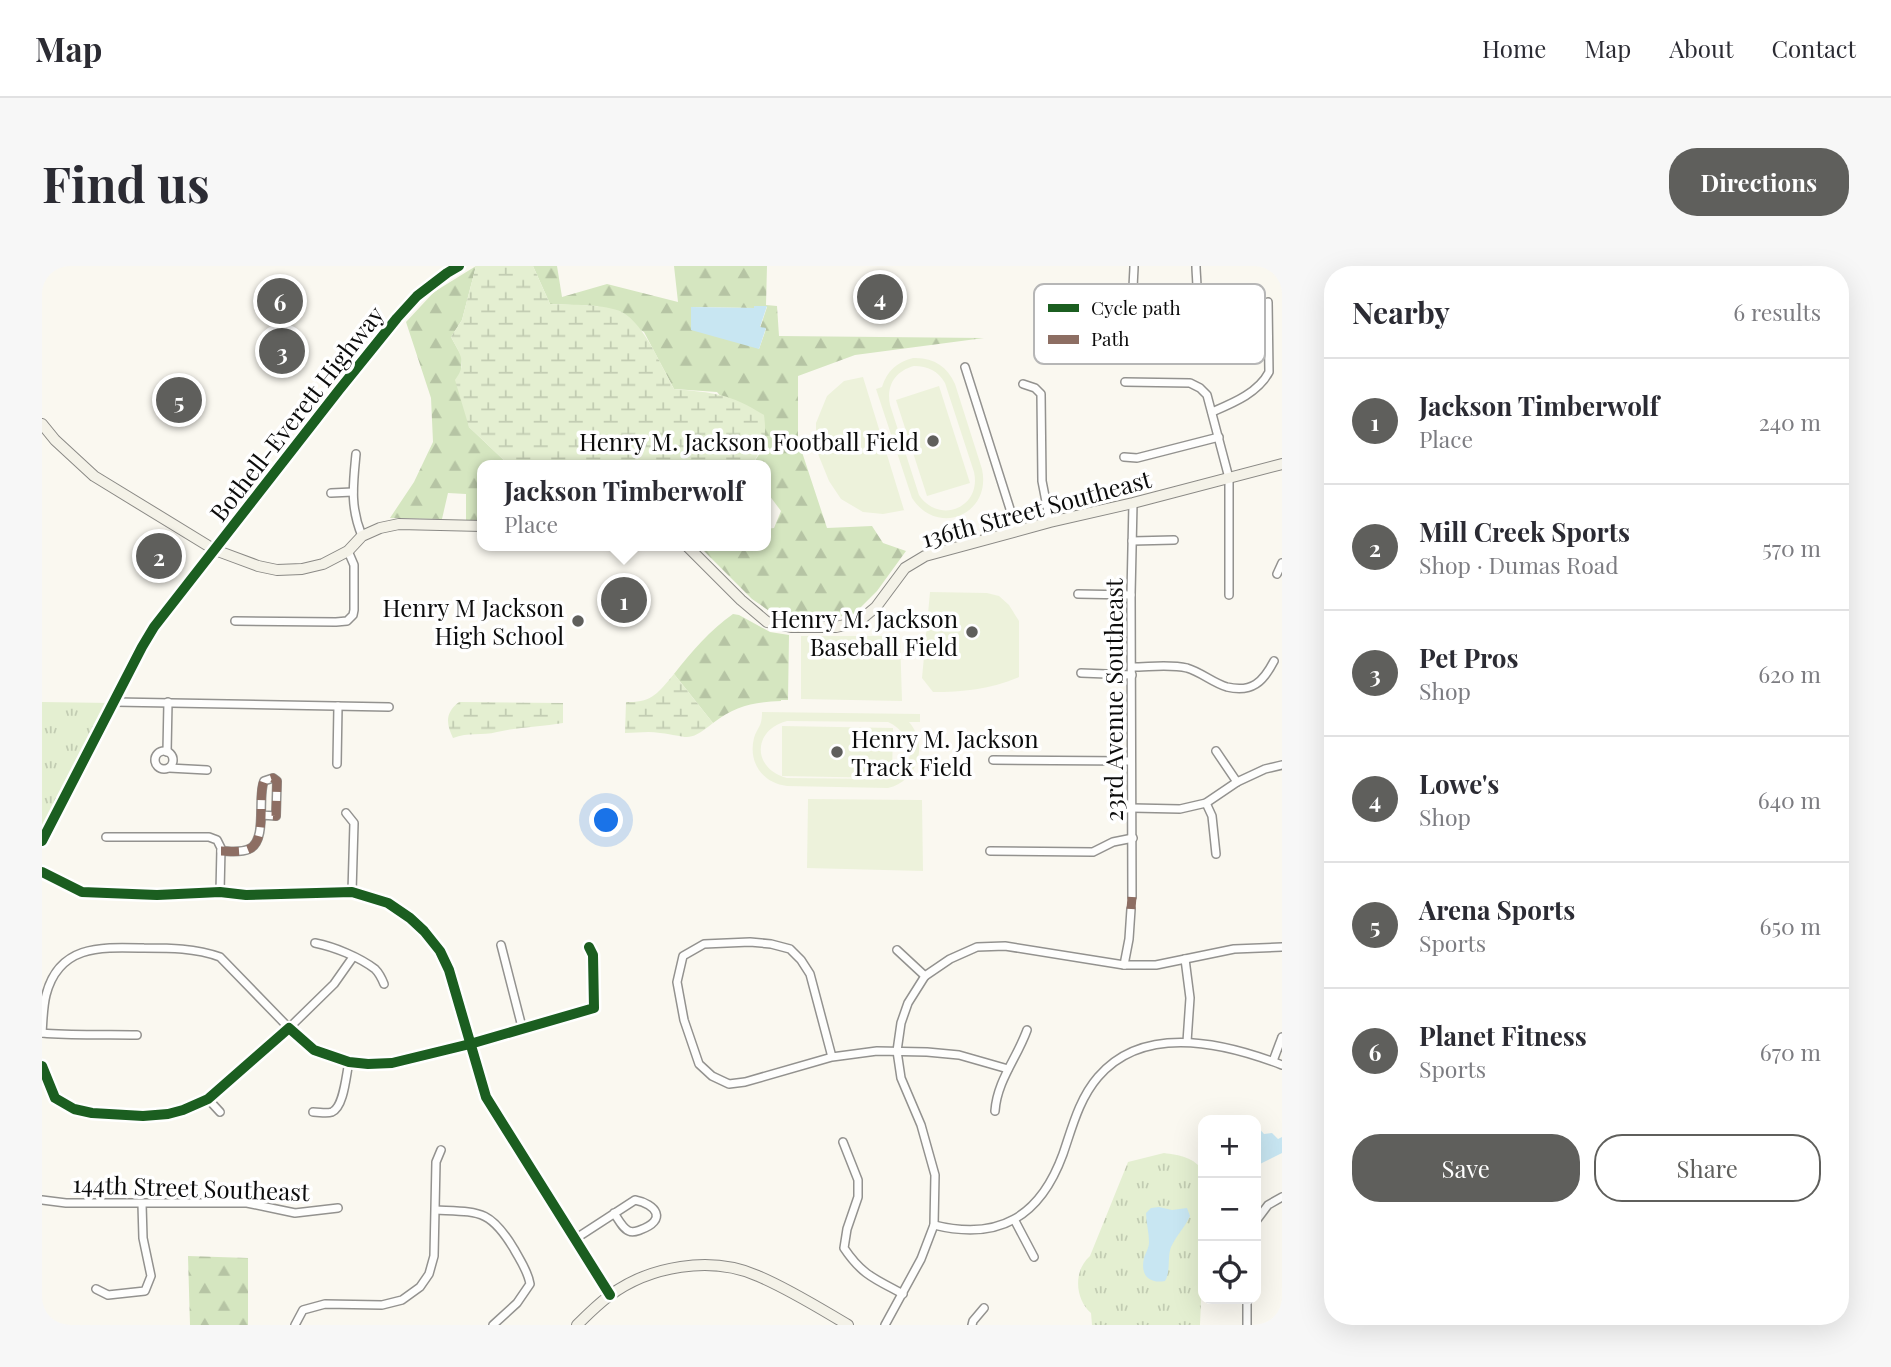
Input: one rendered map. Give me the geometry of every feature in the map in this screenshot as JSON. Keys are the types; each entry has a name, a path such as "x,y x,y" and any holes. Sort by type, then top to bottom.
{"main road":[{"name":"Bothell-Everett Highway","path":"42,841 154,627 397,318 416,296 449,270 459,266"}],"street":[{"path":"1133,284 1134,266"},
{"path":"1196,266 1196,284"},
{"path":"1212,412 1236,402 1264,382 1269,372 1268,302"},
{"path":"965,367 1017,531"},
{"path":"1125,382 1190,383 1207,395 1229,478 1229,595"},
{"path":"1023,384 1035,388 1041,394 1042,481 1050,522"},
{"path":"42,424 55,440 94,476 215,550 258,566 277,570 302,569 323,564 348,551 362,536 399,524 477,526"},
{"path":"1124,457 1138,458 1219,437"},
{"path":"356,454 353,492 355,518 362,536"},
{"name":"136th Street Southeast","path":"692,551 767,622 791,627 836,627 858,622 876,607 905,568 925,556 1282,464"},
{"path":"331,493 353,492"},
{"name":"23rd Avenue Southeast","path":"1132,897 1133,503"},
{"path":"1132,541 1174,540"},
{"path":"235,621 347,621 354,610 354,565 348,551"},
{"path":"1277,574 1282,563"},
{"path":"1078,594 1131,595"},
{"path":"1081,673 1184,667 1226,687 1244,687 1258,684 1266,676 1273,661"},
{"path":"115,702 389,707"},
{"path":"167,752 168,702"},
{"path":"337,764 338,706"},
{"path":"1216,751 1237,782"},
{"path":"167,752 173,757 169,768"},
{"path":"167,752 158,754 155,762 160,769 207,771"},
{"path":"993,760 1131,761"},
{"path":"1132,808 1180,809 1206,803 1237,782 1265,769 1282,765"},
{"path":"221,850 245,851 255,845 261,815 262,785 264,781 273,778 278,787 276,816 261,815"},
{"path":"1206,803 1212,816 1216,854"},
{"path":"346,813 354,823 352,892"},
{"path":"106,837 209,837 217,840 221,850 220,892"},
{"path":"990,851 1093,852 1113,842 1133,838"},
{"path":"42,872 82,892 157,895 352,892 388,903 424,931 440,951 449,970 486,1097 610,1295"},
{"path":"1124,965 1131,909"},
{"path":"832,1057 810,974 790,949 750,942 704,944 683,956 677,982 684,1020 699,1064 712,1076 729,1084 745,1082 832,1057 877,1051 959,1055 1008,1069"},
{"path":"316,943 353,957 377,970 384,984"},
{"path":"501,945 522,1027"},
{"path":"885,1325 921,1259 934,1224 934,1175 929,1150 901,1078 897,1051 901,1023 908,1003 925,976 950,959 977,947 1005,946 1124,965 1156,965 1234,949 1282,947"},
{"path":"137,1035 96,1033 76,1036 42,1033 45,998 50,983 68,959 89,949 106,947 184,949 220,957 314,1050 349,1062 368,1064 393,1063 470,1044 594,1007 593,955 589,947"},
{"path":"897,950 925,976"},
{"path":"42,1066 55,1098 74,1109 92,1113 143,1115 168,1114 183,1110 208,1099 289,1028 334,984 353,957"},
{"path":"1185,959 1190,998 1187,1041"},
{"path":"995,1111 996,1097 1021,1048 1027,1030"},
{"path":"1273,1062 1282,1037"},
{"path":"934,1224 954,1230 974,1230 1015,1221 1045,1191 1062,1156 1076,1112 1096,1079 1121,1056 1152,1044 1187,1041 1229,1049 1282,1065"},
{"path":"313,1112 335,1111 340,1105 349,1062"},
{"path":"208,1099 220,1112"},
{"path":"842,1142 858,1180 858,1197 851,1213 844,1248 856,1266 867,1275 903,1293"},
{"path":"296,1325 303,1311 325,1304 382,1305 402,1300 420,1287 429,1274 434,1256 436,1162 441,1150"},
{"path":"1261,1214 1268,1205 1282,1197"},
{"name":"144th Street Southeast","path":"42,1200 66,1203 247,1203 295,1213 338,1208"},
{"path":"575,1238 614,1213 635,1200 657,1214 653,1225 631,1232 627,1231 614,1213"},
{"path":"96,1289 108,1295 145,1291 151,1276 143,1238 142,1204"},
{"path":"436,1210 473,1212 488,1217 501,1228 525,1268 530,1284 517,1303 493,1325"},
{"path":"1015,1221 1034,1257"},
{"path":"577,1325 610,1295 635,1281 661,1270 698,1265 730,1268 756,1275 848,1325"},
{"path":"1247,1304 1247,1325"},
{"path":"972,1325 984,1308"}],"green space":[{"path":"476,266 462,320 451,337 462,357 461,371 469,427 504,460 477,460 477,520 466,520 466,494 448,493 442,519 390,518 414,482 433,442 431,398 406,322 434,292"},
{"path":"476,266 533,266 550,304 615,309 630,318 645,336 674,389 721,395 764,415 764,441 755,460 504,460 469,427 455,380 462,363 451,337 462,320"},
{"path":"533,266 557,266 562,297 607,284 678,302 674,266 767,266 766,305 777,306 779,336 984,338 855,355 798,376 798,440 827,528 872,526 883,543 906,551 877,591 854,614 826,619 778,617 752,599 704,551 771,551 771,528 774,528 781,511 771,498 771,460 755,460 764,447 717,392 674,389 644,332 597,306 550,304","holes":["692,307 767,307 760,328 766,329 759,349"]},
{"path":"920,358 933,361 948,372 955,384 982,469 983,485 979,498 971,509 960,515 948,518 935,516 923,510 912,498 876,389 882,387 893,368 907,360","holes":["919,366 936,372 945,383 974,472 975,485 972,495 957,508 937,509 927,504 919,495 890,405 889,392 893,380 907,368"]},
{"path":"863,377 905,510 883,514 863,512 841,499 829,481 816,449 816,423 827,396 844,381"},
{"name":"Henry M. Jackson Football Field","path":"939,386 970,483 927,496 896,400"},
{"name":"Henry M. Jackson Baseball Field","path":"930,592 987,593 999,596 1009,605 1019,621 1019,677 977,689 933,692 922,678"},
{"path":"733,614 770,632 789,635 788,700 745,706 713,723 674,674 702,641"},
{"path":"801,636 900,636 902,701 801,699"},
{"path":"674,674 713,723 698,734 688,737 656,732 625,733 626,702 642,701 654,696"},
{"path":"42,702 112,703 42,837"},
{"path":"459,702 563,703 563,723 453,738 448,719 451,710"},
{"path":"762,712 920,714 920,722 909,722 918,741 917,761 907,778 888,788 778,784 764,776 753,755 754,738 761,724","holes":["787,721 888,722 903,734 910,749 907,764 892,776 893,728 782,726 782,776 767,767 762,758 762,741 767,732","782,776 889,778 787,778"]},
{"path":"808,799 922,800 923,871 807,868"},
{"path":"1164,1153 1181,1156 1198,1165 1200,1325 1092,1325 1091,1313 1079,1293 1079,1277 1128,1162"},
{"path":"188,1256 248,1258 248,1325 190,1325"}],"water":[{"path":"767,306 760,327 766,328 759,349 691,330 691,307"},
{"path":"1261,1131 1264,1134 1272,1133 1278,1139 1282,1137 1282,1153 1261,1164"},
{"path":"1151,1208 1172,1210 1187,1208 1190,1216 1171,1247 1167,1277 1165,1281 1159,1282 1147,1277 1143,1264 1149,1242 1146,1213"}],"marked path":[{"path":"221,851 242,851 255,844 260,828 262,788 264,781 273,778 277,781 276,816 261,815"},
{"path":"1131,909 1132,897"}],"cycle path":[{"path":"42,841 154,627 397,318 417,296 459,266"},
{"path":"42,872 82,892 157,895 352,892 388,903 410,918 440,951 449,970 486,1097 610,1295"},
{"path":"42,1066 55,1098 74,1109 92,1113 143,1116 168,1114 208,1099 289,1028 314,1050 349,1062 392,1063 470,1044 594,1008 593,955 589,947"}],"place":[{"name":"Lowe's","path":"880,297"},
{"name":"Planet Fitness","path":"280,301"},
{"name":"Pet Pros","path":"282,351"},
{"name":"Arena Sports","path":"179,400"},
{"name":"Henry M. Jackson Football Field","path":"933,441"},
{"name":"Mill Creek Sports","path":"159,556"},
{"name":"Jackson Timberwolf","path":"624,600"},
{"name":"Henry M Jackson High School","path":"578,621"},
{"name":"Henry M. Jackson Baseball Field","path":"972,632"},
{"name":"Henry M. Jackson Track Field","path":"837,752"}]}
